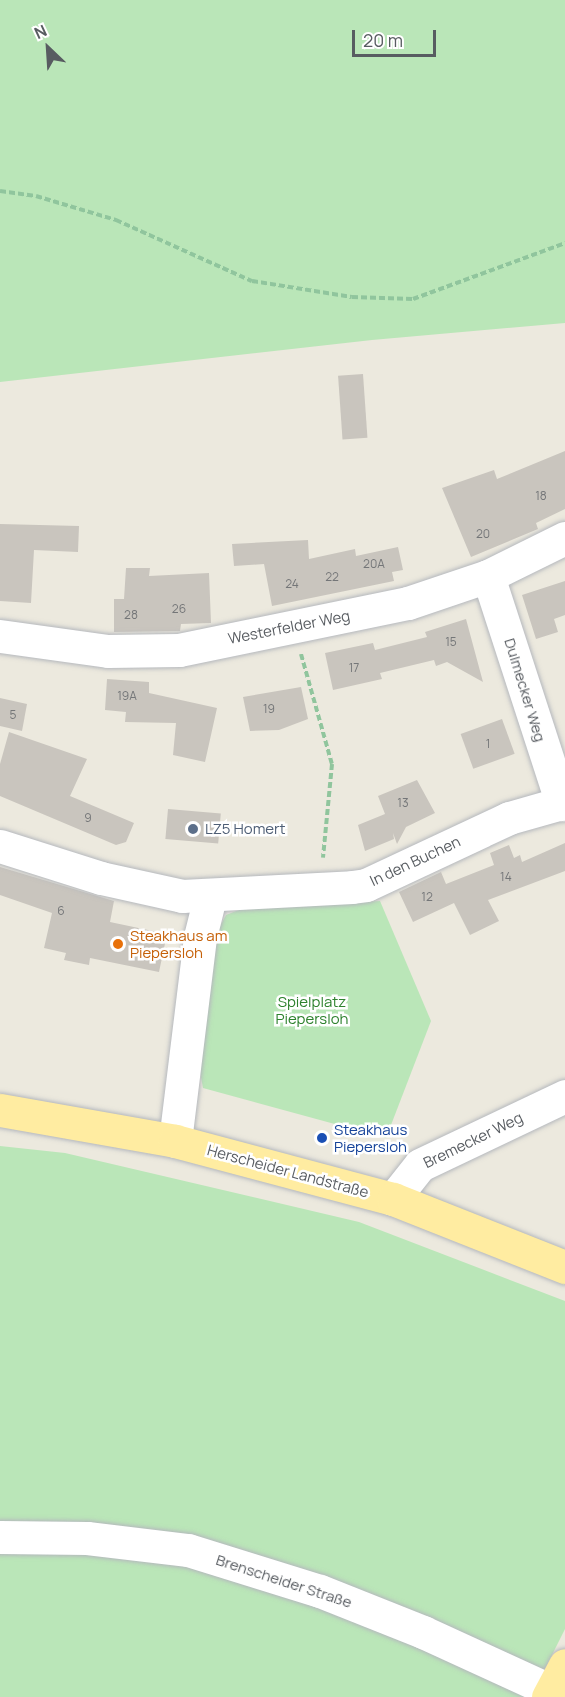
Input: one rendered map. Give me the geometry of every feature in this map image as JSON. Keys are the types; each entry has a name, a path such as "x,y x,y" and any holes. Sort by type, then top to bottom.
{"main road":[{"name":"Herscheider Landstraße","path":"0,1110 175,1141 393,1199 565,1267"}],"street":[{"name":"Westerfelder Weg","path":"0,636 136,652 179,650 408,603 488,576 565,538"},
{"name":"Dulmecker Weg","path":"488,576 563,803"},
{"name":"In den Buchen","path":"0,846 101,878 182,896 210,897 320,889 366,885 509,818 563,803"},
{"path":"175,1141 200,936 210,897"},
{"name":"Bremecker Weg","path":"393,1199 420,1165 565,1096"},
{"name":"Brenscheider Straße","path":"0,1538 87,1538 188,1550 320,1591 557,1688"}],"path":[{"path":"0,191 36,196 116,220 252,281 352,297 413,299 565,243"},
{"path":"293,628 332,764 320,889"}],"green space":[{"path":"0,0 565,0 565,323 372,340 0,382"},
{"name":"Spielplatz Piepersloh","path":"380,901 431,1021 386,1138 203,1088 200,1072 212,942 226,915 244,908"},
{"path":"0,1146 65,1153 359,1222 565,1301 565,1629 531,1697 0,1697"}],"building":[{"path":"363,374 367,438 343,440 338,376"},
{"path":"565,451 565,509 536,523 538,529 471,557 442,488 494,470 497,479"},
{"path":"0,524 79,526 78,552 34,550 31,603 0,601"},
{"path":"308,540 309,559 355,549 356,556 398,547 403,570 392,572 394,581 272,606 264,564 234,566 232,544"},
{"path":"126,568 150,568 149,576 209,573 211,623 181,624 180,631 114,632 114,599 124,599"},
{"path":"565,581 565,615 554,619 558,632 536,639 522,595"},
{"path":"466,619 483,682 447,662 436,666 434,660 380,673 382,679 333,690 325,653 373,643 375,650 427,637 425,632"},
{"path":"107,679 149,682 149,693 217,708 205,762 173,755 176,723 125,722 126,712 105,710"},
{"path":"301,687 308,719 279,730 250,731 243,697"},
{"path":"0,698 27,704 22,731 0,726"},
{"path":"502,719 515,754 473,769 461,734"},
{"path":"9,732 87,759 70,796 134,823 126,842 116,845 0,796 0,764"},
{"path":"417,780 435,813 406,827 397,844 393,833 394,839 365,851 358,825 385,814 378,796"},
{"name":"LZ5 Homert","path":"168,809 221,814 218,844 165,839"},
{"path":"565,843 565,871 488,900 499,921 470,935 454,903 413,922 399,892 441,872 446,884 494,865 490,853 509,845 514,858 520,855 522,862"},
{"path":"0,867 114,901 110,922 167,934 159,972 90,958 89,965 64,960 66,953 44,948 52,913 0,895"}],"place":[{"name":"LZ5 Homert","path":"193,829"},
{"name":"Steakhaus am Piepersloh","path":"118,944"},
{"name":"Steakhaus Piepersloh","path":"322,1138"}]}
